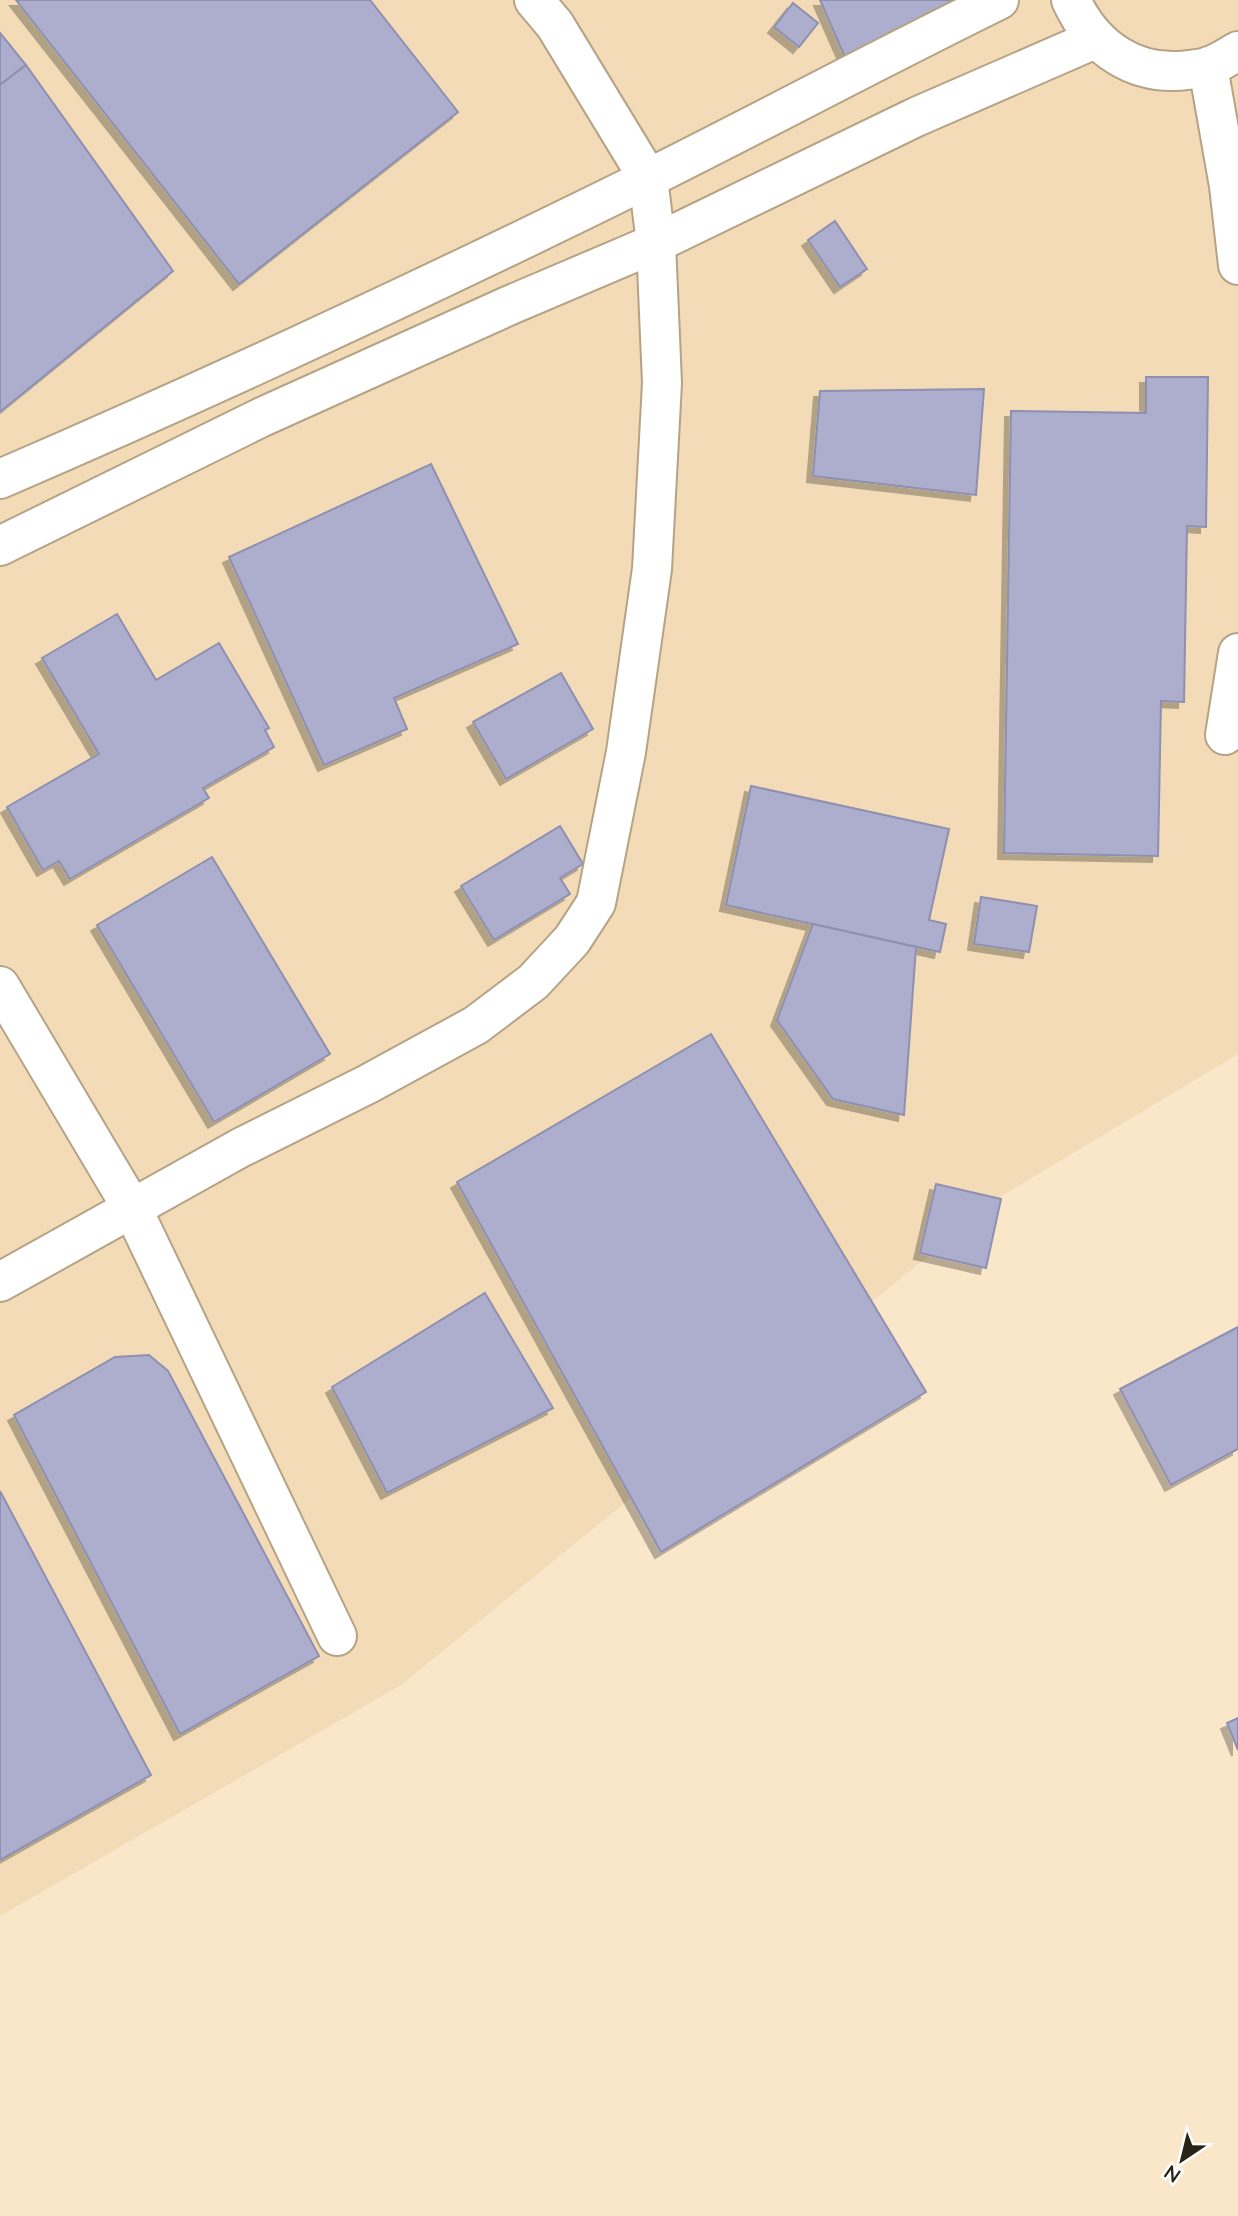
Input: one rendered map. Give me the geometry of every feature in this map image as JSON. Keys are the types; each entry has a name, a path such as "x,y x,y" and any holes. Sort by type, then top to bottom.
{"lane":[{"path":"0,1282 132,1208 476,1025 533,982 572,940 596,903 626,752 652,569 662,383 656,243 648,178 555,25 534,0"},
{"path":"0,479 163,408 648,178 999,0"},
{"path":"1071,0 1079,18 1095,39 1128,62 1167,72 1223,59 1229,186 1238,265"},
{"path":"0,546 261,417 656,243 916,117 1095,39"},
{"path":"1225,735 1238,653"},
{"path":"0,986 132,1208 337,1636"}],"shaded area":[{"path":"0,0 1238,0 1238,1054 1003,1195 401,1685 0,1916"}],"building":[{"path":"16,0 370,0 458,112 239,284"},
{"path":"820,0 954,0 845,57"},
{"path":"793,3 818,23 799,47 774,27"},
{"path":"0,33 26,65 0,85"},
{"path":"26,65 173,271 0,412 0,85"},
{"path":"835,221 867,269 840,287 808,240"},
{"path":"1146,377 1208,377 1206,527 1187,526 1184,702 1161,701 1158,856 1004,853 1011,411 1146,413"},
{"path":"984,389 976,495 813,476 820,391"},
{"path":"431,464 518,644 394,698 407,729 324,765 229,557"},
{"path":"117,614 156,680 219,643 269,728 265,730 274,747 203,788 209,798 70,879 59,861 43,870 7,807 99,754 42,658"},
{"path":"561,673 593,729 506,779 473,722"},
{"path":"751,786 949,829 929,920 946,924 940,952 726,905"},
{"path":"560,826 583,864 560,878 570,894 494,940 461,886"},
{"path":"212,857 330,1054 214,1122 97,925"},
{"path":"981,897 1037,906 1029,952 974,944"},
{"path":"813,924 916,947 904,1115 833,1099 777,1020"},
{"path":"711,1034 926,1392 661,1552 457,1182"},
{"path":"936,1184 1001,1199 986,1268 920,1253"},
{"path":"485,1293 553,1408 387,1493 332,1387"},
{"path":"1238,1327 1238,1449 1171,1485 1120,1389"},
{"path":"149,1355 168,1371 319,1656 180,1734 14,1415 115,1357"},
{"path":"0,1491 151,1775 0,1860"},
{"path":"1238,1718 1238,1750 1227,1723"}]}
